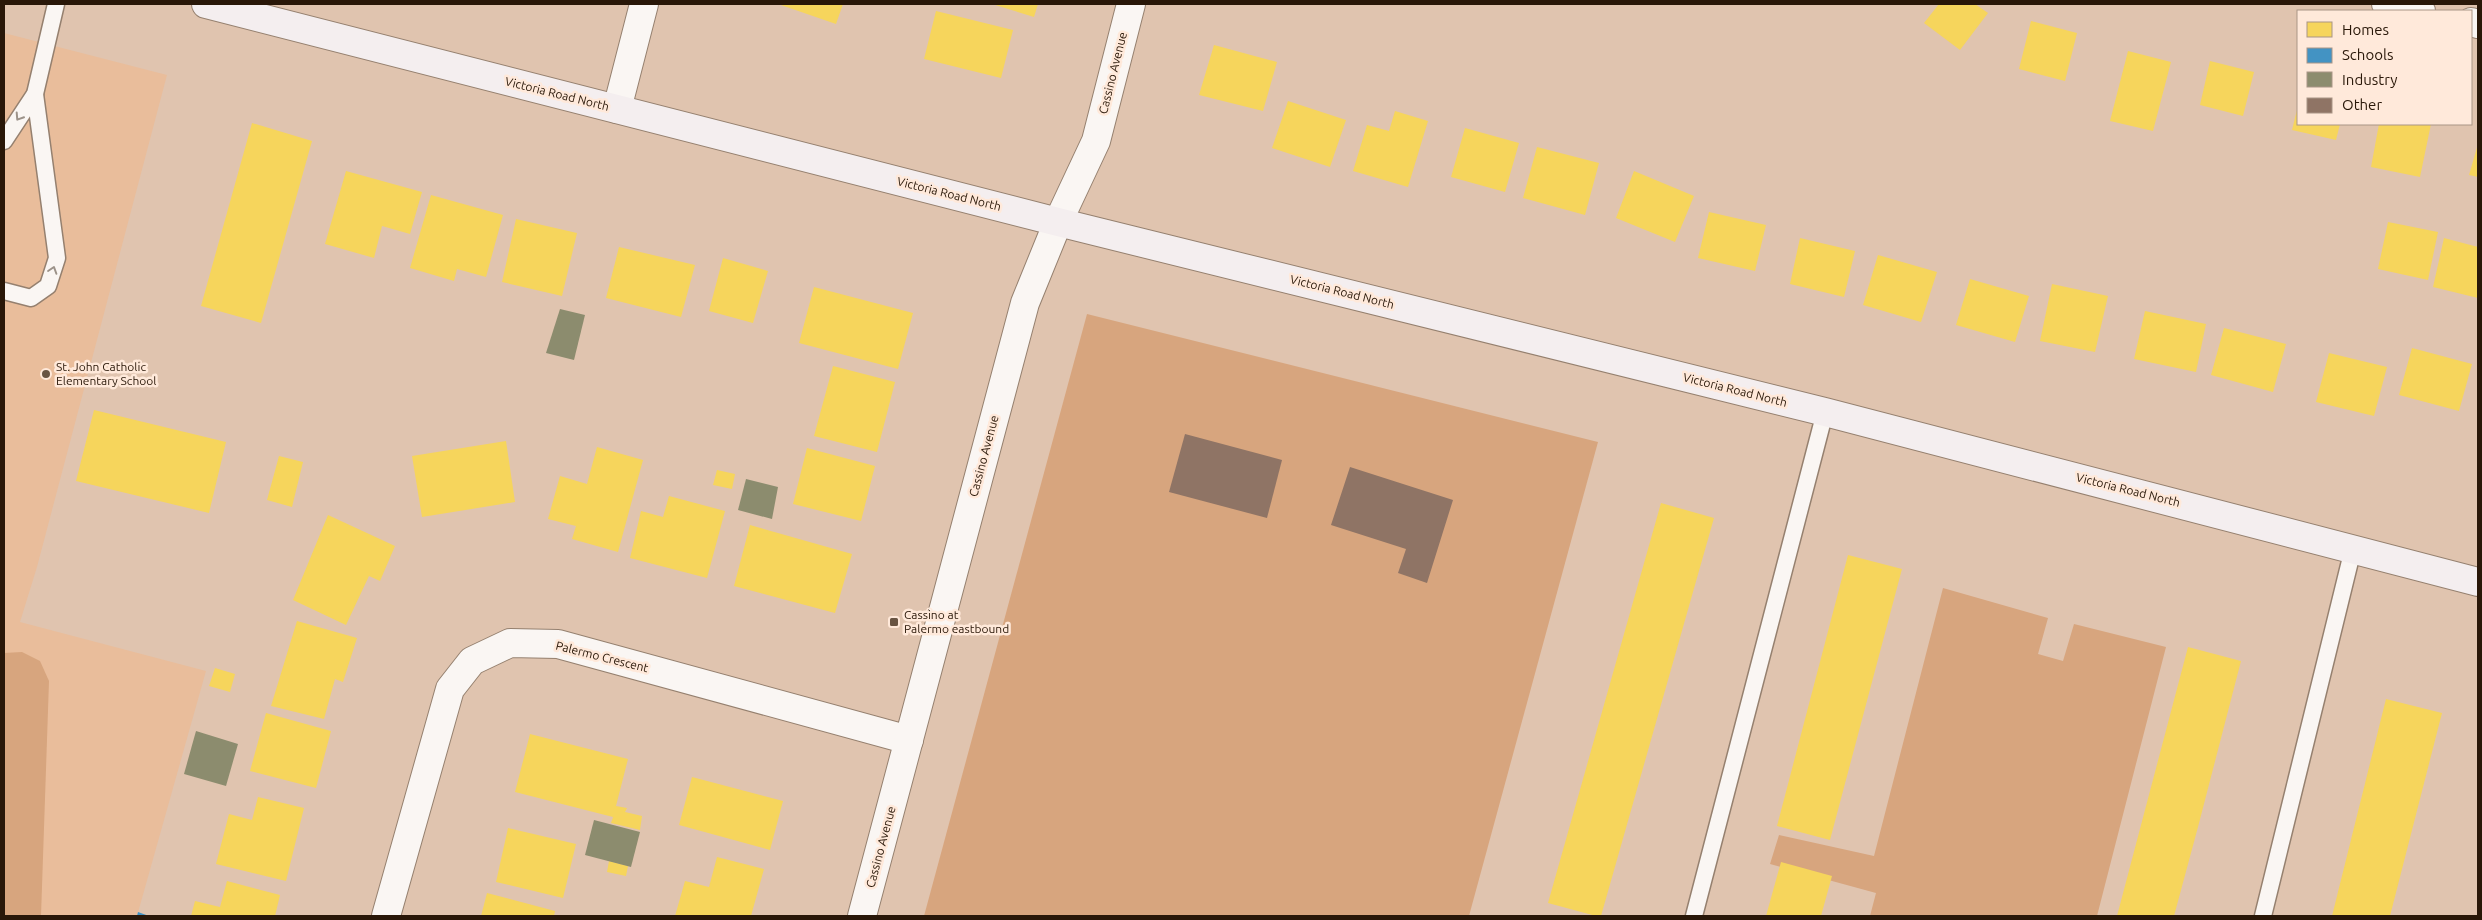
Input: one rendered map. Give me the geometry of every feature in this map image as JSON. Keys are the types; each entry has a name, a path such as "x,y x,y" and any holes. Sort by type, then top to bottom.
{"main road":[{"name":"Victoria Road North","path":"206,4 1058,222 1825,412 2478,582"}],"street":[{"path":"617,109 644,4"},
{"name":"Cassino Avenue","path":"862,916 1025,303 1058,222 1096,141 1131,4"},
{"path":"2386,4 2415,10"},
{"name":"Palermo Crescent","path":"386,916 450,689 472,661 510,643 558,644 909,740"}],"lane":[{"path":"4,141 35,94 56,4"},
{"path":"4,291 31,298 48,286 57,258 35,94"},
{"path":"1694,916 1825,412"},
{"path":"2263,916 2353,548"}],"shaded area":[{"name":"St. John Catholic Elementary School","path":"4,33 167,75 37,567 20,622 206,671 137,916 4,916"},
{"path":"1087,314 1598,442 1469,916 924,916"},
{"path":"1943,588 2048,618 2038,654 2063,661 2074,624 2166,647 2097,916 1870,916 1876,893 1770,864 1779,835 1874,856"},
{"path":"22,652 40,661 49,681 41,916 4,916 4,653"}],"building: Homes":[{"path":"778,4 843,4 836,24"},
{"path":"992,4 1038,4 1034,17"},
{"path":"1939,4 1975,4 1988,13 1960,50 1924,23"},
{"path":"936,11 1013,30 1001,78 924,59"},
{"path":"2031,21 2077,33 2065,81 2019,69"},
{"path":"1214,45 1277,62 1263,111 1199,95"},
{"path":"2128,51 2171,62 2153,131 2110,121"},
{"path":"2210,61 2254,72 2243,116 2200,105"},
{"path":"1288,101 1346,120 1330,167 1272,148"},
{"path":"2297,110 2297,125 2340,125 2336,140 2292,130"},
{"path":"1395,111 1428,121 1408,187 1353,171 1367,125 1389,131"},
{"path":"252,123 312,141 261,323 201,306"},
{"path":"2379,125 2431,125 2420,177 2371,167"},
{"path":"1465,128 1519,143 1505,192 1451,177"},
{"path":"2478,144 2478,177 2469,175"},
{"path":"1537,147 1599,163 1585,215 1523,198"},
{"path":"346,171 422,192 410,234 382,226 374,258 325,244"},
{"path":"1634,171 1694,196 1675,242 1616,218"},
{"path":"431,195 503,215 486,277 457,269 454,281 410,268"},
{"path":"1709,212 1766,225 1755,271 1698,258"},
{"path":"516,219 577,233 562,296 502,282"},
{"path":"2388,222 2438,232 2428,280 2378,269"},
{"path":"1800,238 1855,251 1844,297 1790,284"},
{"path":"2444,238 2478,247 2478,298 2433,287"},
{"path":"619,247 695,265 681,317 606,298"},
{"path":"1878,255 1937,272 1921,322 1863,305"},
{"path":"723,258 768,271 753,323 709,311"},
{"path":"1970,279 2029,296 2015,342 1956,325"},
{"path":"2052,284 2108,296 2095,352 2040,341"},
{"path":"814,287 913,313 898,369 799,343"},
{"path":"2145,311 2206,324 2196,372 2134,359"},
{"path":"2224,328 2286,344 2273,392 2211,375"},
{"path":"2412,348 2472,364 2459,411 2399,395"},
{"path":"2329,353 2387,367 2374,416 2316,402"},
{"path":"833,366 895,382 877,452 814,436"},
{"path":"94,410 226,442 209,513 76,481"},
{"path":"506,441 515,502 422,517 412,456"},
{"path":"597,447 643,460 618,552 572,539 576,526 548,519 560,476 587,484"},
{"path":"807,448 875,466 861,521 793,504"},
{"path":"279,456 303,462 292,507 267,500"},
{"path":"717,470 735,474 732,489 713,485"},
{"path":"669,496 725,511 707,578 630,558 641,511 663,517"},
{"path":"1661,503 1714,518 1601,916 1596,916 1548,903"},
{"path":"328,515 395,546 380,581 369,576 346,625 293,600"},
{"path":"750,525 852,554 835,613 734,586"},
{"path":"1848,555 1902,569 1830,840 1777,826"},
{"path":"297,621 357,638 343,682 335,679 324,719 271,706"},
{"path":"2188,647 2241,661 2198,827 2174,916 2117,916"},
{"path":"215,668 235,674 230,692 209,686"},
{"path":"2386,699 2442,713 2390,916 2332,916"},
{"path":"266,713 331,731 316,788 250,771"},
{"path":"530,734 628,759 616,806 627,808 625,812 642,816 640,830 611,823 613,817 515,792"},
{"path":"692,777 783,801 770,850 679,825"},
{"path":"258,797 304,808 286,881 216,864 229,814 252,820"},
{"path":"508,828 576,844 563,898 496,882"},
{"path":"717,857 764,869 751,916 675,916 685,881 709,887"},
{"path":"609,861 628,866 626,876 607,872"},
{"path":"1781,862 1832,876 1821,916 1766,916"},
{"path":"227,881 280,895 275,916 191,916 195,901 220,907"},
{"path":"487,893 555,911 554,916 481,916"}],"building: Schools":[{"path":"138,912 149,916 137,916"}],"building: Industry":[{"path":"560,309 585,315 574,360 546,353"},
{"path":"746,479 778,487 772,519 738,510"},
{"path":"196,731 238,744 226,786 184,774"},
{"path":"594,820 640,832 631,867 585,855"}],"building: Other":[{"path":"1185,434 1282,460 1267,518 1169,492"},
{"path":"1350,467 1453,500 1427,583 1398,573 1406,549 1331,525"}],"place":[{"name":"St. John Catholic Elementary School","path":"46,374"},
{"name":"Cassino at Palermo eastbound","path":"894,622"}]}
